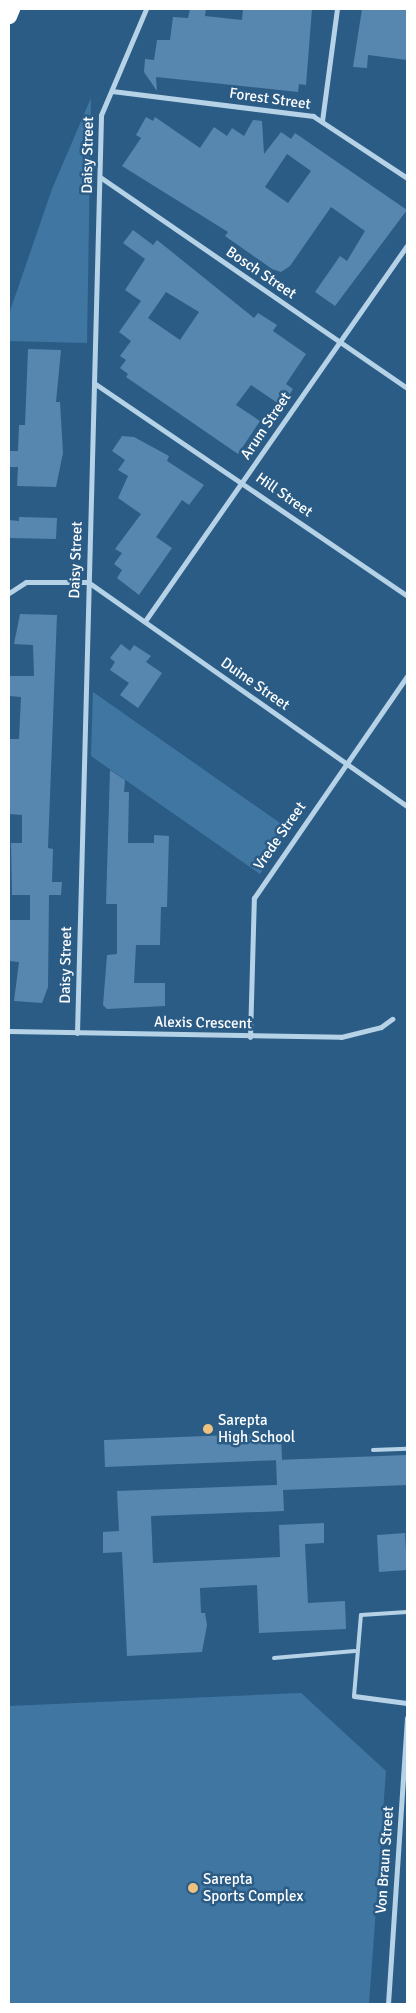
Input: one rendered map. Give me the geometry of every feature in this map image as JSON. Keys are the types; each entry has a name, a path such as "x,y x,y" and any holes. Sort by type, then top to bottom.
{"highway":[{"path":"9,16 12,9"}],"street":[{"name":"Daisy Street","path":"77,1033 102,105 112,91 146,9"},
{"path":"322,121 337,9"},
{"name":"Forest Street","path":"112,91 304,114 322,121 407,178"},
{"name":"Bosch Street","path":"100,177 407,388"},
{"name":"Arum Street","path":"144,621 244,482 407,245"},
{"name":"Hill Street","path":"94,383 244,482 407,596"},
{"path":"9,593 26,582 88,582"},
{"name":"Duine Street","path":"88,582 407,806"},
{"name":"Vrede Street","path":"250,1037 254,898 407,676"},
{"name":"Alexis Crescent","path":"9,1031 250,1037 340,1037 381,1027 392,1019"},
{"path":"354,1696 407,1703"},
{"name":"Von Braun Street","path":"388,2004 407,1718"}],"lane":[{"path":"373,1450 407,1449"},
{"path":"354,1696 356,1624 365,1612 407,1612"},
{"path":"274,1658 355,1651"}],"shaded area":[{"path":"91,98 87,343 9,341 9,314 52,189"},
{"path":"93,692 290,830 260,874 91,756"},
{"name":"Sarepta Sports Complex","path":"301,1693 386,1771 369,2004 9,2004 9,1706"}],"building":[{"path":"190,9 206,9 205,16 242,20 243,9 312,9 306,85 299,84 298,92 156,77 157,91 144,72 145,59 154,60 157,40 170,40 173,17 188,18"},
{"path":"362,9 407,9 407,60 368,55 367,68 353,67"},
{"path":"146,117 153,121 155,117 200,148 214,127 227,136 232,128 244,136 253,120 262,121 264,154 281,132 291,139 295,133 407,210 335,306 315,292 340,256 347,261 365,231 331,207 290,266 281,272 272,269 225,236 228,232 122,166 141,138 136,135","holes":["287,154 311,171 288,203 265,187"]},
{"path":"133,230 153,245 157,240 254,318 258,313 277,325 273,331 306,354 286,384 293,389 282,406 251,385 236,405 260,421 238,454 126,377 128,374 120,368 126,360 120,356 131,341 119,332 141,301 125,290 145,259 123,243","holes":["166,292 199,312 180,340 148,318"]},
{"path":"28,349 61,350 56,402 60,402 63,453 56,487 17,486 18,467 9,467 9,451 18,451 19,425 25,425"},
{"path":"122,436 134,437 169,456 167,461 204,485 189,505 182,500 156,537 172,548 139,595 117,578 122,570 114,564 122,553 115,549 141,514 118,498 128,476 118,470 125,460 112,451"},
{"path":"19,517 57,518 56,539 9,538 9,520 19,521"},
{"path":"20,614 57,615 48,848 53,849 52,882 62,882 61,895 49,895 48,987 42,1003 14,1001 19,962 9,961 10,920 30,920 30,895 12,895 11,843 22,843 22,815 9,814 9,739 19,739 21,697 9,696 9,676 34,676 33,645 14,644"},
{"path":"121,644 130,651 134,645 151,656 146,662 162,673 138,708 120,695 129,683 110,670 115,662 110,658"},
{"path":"110,770 125,780 124,792 129,792 128,843 154,843 154,835 169,836 167,907 161,907 160,945 136,945 134,983 165,983 165,1006 107,1009 103,1005 107,955 117,954 117,904 106,904"},
{"path":"281,1433 282,1460 105,1467 104,1440"},
{"path":"407,1455 407,1485 283,1490 284,1511 151,1516 153,1563 280,1557 279,1525 324,1523 324,1543 305,1544 308,1603 345,1601 346,1629 259,1633 257,1585 200,1588 201,1613 205,1613 207,1625 202,1652 127,1656 122,1552 103,1553 103,1532 119,1531 117,1491 277,1485 276,1460"},
{"path":"405,1533 407,1570 379,1572 377,1535"}],"place":[{"name":"Sarepta High School","path":"208,1429"},
{"name":"Sarepta Sports Complex","path":"193,1888"}]}
